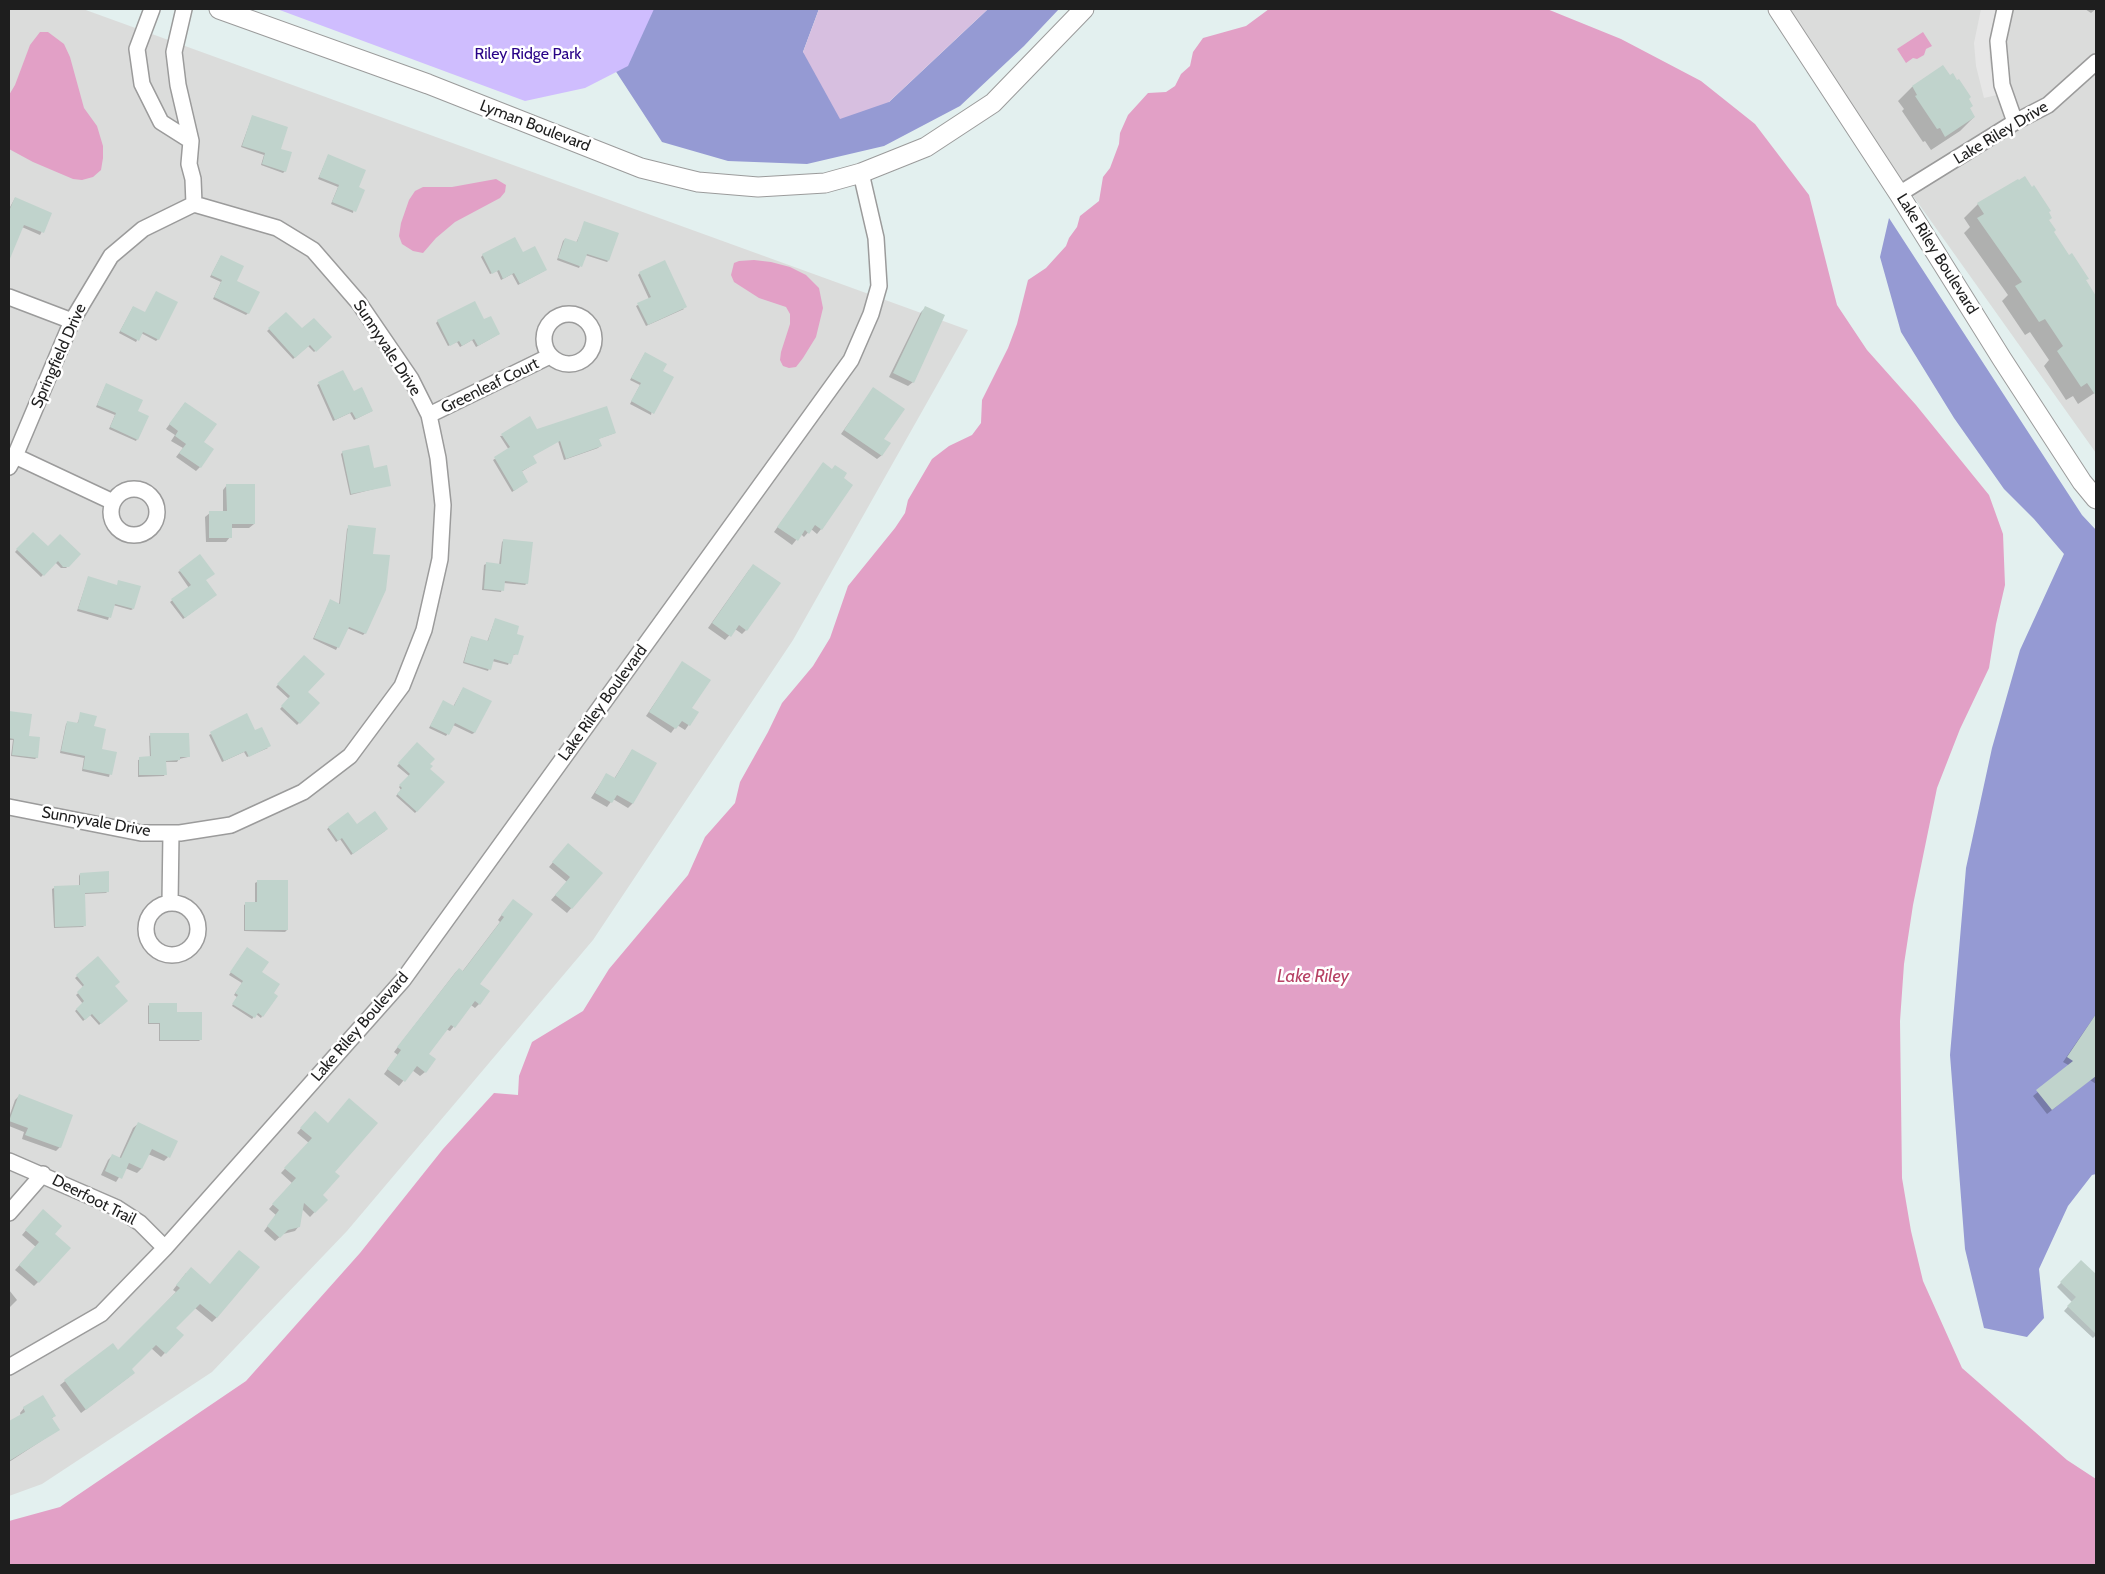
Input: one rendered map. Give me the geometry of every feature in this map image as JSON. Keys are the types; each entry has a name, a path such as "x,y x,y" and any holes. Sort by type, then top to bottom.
{"street":[{"path":"152,9 137,49 142,84 161,122 191,141"},
{"path":"184,9 174,52 178,85 191,141 189,164 193,179 194,204"},
{"name":"Lyman Boulevard","path":"219,9 428,84 641,168 698,182 758,187 825,183 861,173"},
{"path":"861,173 926,147 993,103 1084,9"},
{"name":"Lake Riley Boulevard","path":"1778,9 1899,194 2002,359 2082,482 2096,499"},
{"path":"2005,9 1998,41 2002,85 2015,122"},
{"name":"Lake Riley Drive","path":"1899,194 2015,122 2048,105 2096,62"},
{"name":"Lake Riley Boulevard","path":"9,1366 101,1314 165,1248 403,980 851,360 871,314 879,286 876,238 861,173"},
{"name":"Sunnyvale Drive","path":"9,807 141,833 171,833 231,825 303,792 350,756 402,686 424,630 440,559 443,505 438,458 429,415 411,379 359,303 313,250 277,228 194,204"},
{"name":"Springfield Drive","path":"12,462 72,321 111,256 143,229 194,204"},
{"path":"9,297 72,321"},
{"name":"Greenleaf Court","path":"429,415 550,356"},
{"path":"12,462 114,502"},
{"path":"170,903 171,833"},
{"name":"Deerfoot Trail","path":"9,1161 43,1174 117,1208 140,1223 165,1248"},
{"name":"Deerfoot Trail","path":"9,1213 43,1174"}],"shaded area":[{"path":"9,9 83,9 968,330 793,640 593,940 347,1231 212,1372 42,1484 9,1496"},
{"path":"639,9 819,9 803,52 889,102 988,9 1059,9 1024,46 960,106 884,146 807,164 728,161 662,142 611,64"},
{"path":"819,9 988,9 889,102 840,119 803,52"},
{"path":"1780,9 2096,9 2096,453"},
{"path":"1981,9 1996,9 1989,42 1990,63 1997,95 1984,98 1976,66 1974,43"},
{"path":"1889,218 2082,515 2096,530 2096,1174 2092,1175 2068,1206 2039,1269 2044,1318 2027,1337 1984,1328 1965,1249 1950,1055 1966,868 1992,748 2020,650 2064,554 2034,519 2004,489 1954,418 1901,332 1880,257"}],"green space":[{"name":"Riley Ridge Park","path":"277,9 654,9 628,66 585,88 525,101"}],"water":[{"name":"Lake Riley","path":"1269,9 1547,9 1621,39 1701,81 1755,124 1809,195 1837,305 1867,350 1916,405 1989,495 2003,534 2005,585 1989,668 1960,729 1937,788 1913,905 1904,964 1900,1021 1902,1178 1911,1231 1923,1281 1962,1368 2067,1460 2096,1479 2096,1565 9,1565 9,1521 60,1507 246,1381 360,1253 443,1149 494,1093 518,1095 519,1076 532,1042 583,1011 609,969 688,875 705,837 735,803 740,782 782,703 813,666 830,638 848,586 905,513 908,500 932,459 949,446 972,435 981,423 982,400 1008,348 1017,324 1028,280 1046,268 1066,246 1077,227 1080,216 1099,201 1103,177 1110,168 1119,144 1120,133 1128,115 1148,93 1166,92 1175,86 1181,74 1190,66 1193,52 1203,38 1246,26"},
{"path":"40,32 48,32 64,44 70,57 84,108 97,126 103,146 103,158 101,170 93,177 82,180 73,179 33,162 9,149 9,95 15,85 30,45"},
{"path":"1923,32 1932,46 1926,49 1924,55 1917,59 1913,58 1906,63 1897,49"},
{"path":"496,179 506,185 505,192 500,198 455,222 436,238 423,253 413,251 402,244 399,236 401,223 409,200 415,191 423,187 452,187"},
{"path":"754,260 790,267 806,275 819,288 823,308 816,337 796,367 789,368 783,366 780,360 790,324 790,314 786,307 759,298 734,282 731,275 734,263"}],"building":[{"path":"1943,65 1950,75 1953,73 1957,80 1959,79 1971,97 1969,99 1973,106 1970,108 1975,117 1945,137 1940,128 1937,129 1915,96 1917,95 1912,86"},
{"path":"252,115 288,127 281,149 292,152 286,172 262,164 265,153 242,146"},
{"path":"328,154 366,170 359,187 365,190 356,212 332,202 339,185 319,177"},
{"path":"2025,176 2032,187 2034,185 2051,211 2049,212 2052,218 2049,220 2056,230 2054,232 2069,255 2072,253 2089,279 2086,280 2096,296 2096,396 2087,383 2081,387 2057,351 2063,346 2045,319 2039,322 2015,286 2022,282 1977,218 1984,214 1977,203"},
{"path":"15,197 52,213 44,233 24,225 9,261 9,211"},
{"path":"584,221 619,233 609,261 587,254 582,267 558,258 565,238 577,242"},
{"path":"515,237 523,252 535,246 547,270 520,284 514,273 503,279 499,270 492,274 482,254"},
{"path":"221,255 244,266 237,281 260,292 249,314 214,297 222,280 211,275"},
{"path":"665,260 687,307 648,325 637,303 651,297 639,272"},
{"path":"156,291 178,302 159,340 143,332 139,341 120,331 133,306 145,312"},
{"path":"475,301 484,319 491,316 500,334 478,346 474,339 462,346 459,341 450,346 437,320"},
{"path":"925,306 945,315 914,383 893,373"},
{"path":"286,312 302,328 314,318 332,337 316,352 310,345 295,358 268,328"},
{"path":"645,352 667,364 663,371 674,377 654,414 631,401 641,383 631,378"},
{"path":"343,370 354,391 362,387 373,411 356,419 352,412 335,420 318,382"},
{"path":"106,383 143,400 138,411 149,416 138,440 110,427 116,413 97,405"},
{"path":"873,387 905,409 884,439 891,443 882,456 844,430"},
{"path":"185,402 217,424 204,442 214,449 201,468 179,453 186,444 175,436 178,431 169,424"},
{"path":"607,406 616,433 599,439 602,446 566,459 560,441 533,456 537,463 522,471 528,482 514,491 494,457 510,447 501,434 530,416 537,429"},
{"path":"369,445 374,468 387,465 391,486 351,494 342,451"},
{"path":"823,462 832,469 835,465 847,473 844,478 853,485 822,530 815,525 809,534 805,530 798,541 777,527"},
{"path":"226,484 255,484 255,524 232,524 232,538 209,538 209,511 227,511"},
{"path":"348,525 376,528 373,554 390,555 386,590 366,634 349,627 339,648 314,638 330,599 340,604"},
{"path":"33,532 48,546 60,534 81,554 69,567 63,567 58,561 44,576 16,549"},
{"path":"503,539 533,542 528,584 505,581 504,591 484,589 486,562 501,564"},
{"path":"200,554 215,574 206,580 217,595 185,618 171,599 191,585 179,570"},
{"path":"753,564 781,583 747,631 739,625 731,637 712,623"},
{"path":"88,576 117,585 118,580 141,586 134,609 115,604 111,618 78,609"},
{"path":"495,618 519,626 517,634 524,636 518,655 514,654 511,664 494,659 491,670 464,662 471,636 488,641"},
{"path":"304,655 325,674 308,692 320,703 300,724 281,706 290,696 277,684"},
{"path":"682,661 711,680 692,708 699,712 690,726 682,721 676,729 649,712"},
{"path":"463,687 492,701 475,733 455,723 449,735 430,726 443,700 454,706"},
{"path":"9,711 32,714 29,736 40,737 38,758 12,755 14,739 9,738"},
{"path":"80,712 97,716 94,726 106,729 102,749 117,752 112,775 83,769 85,756 61,751 67,721 78,723"},
{"path":"247,713 255,730 262,727 271,746 249,757 246,751 224,761 210,732"},
{"path":"150,733 189,733 190,757 180,757 180,760 166,761 167,775 139,775 139,757 151,756"},
{"path":"417,742 435,759 430,764 433,766 430,769 445,782 417,812 397,794 402,788 399,785 410,774 398,763"},
{"path":"632,749 657,763 633,804 617,795 612,803 595,793 606,773 615,778"},
{"path":"375,811 388,829 353,854 342,838 338,841 328,827 348,812 357,824"},
{"path":"568,843 603,873 572,909 555,895 570,877 552,862"},
{"path":"109,871 109,892 85,893 86,926 55,927 54,886 80,885 80,873"},
{"path":"257,880 288,880 288,930 245,930 245,902 257,902"},
{"path":"513,899 533,914 480,984 490,991 480,1005 475,1001 455,1028 451,1025 429,1054 436,1059 426,1073 417,1066 405,1082 387,1069 401,1050 397,1047 459,968 463,971 504,917 501,915"},
{"path":"247,947 269,962 262,972 280,984 274,993 278,996 263,1017 258,1013 255,1018 232,1004 238,995 235,993 243,981 230,972"},
{"path":"98,956 120,982 115,986 128,1001 101,1024 92,1014 85,1020 76,1009 84,1001 77,992 84,985 76,975"},
{"path":"149,1003 177,1003 177,1012 202,1012 202,1040 160,1040 160,1023 149,1023"},
{"path":"2096,1014 2096,1076 2052,1110 2036,1090 2073,1061 2067,1057"},
{"path":"19,1094 73,1115 61,1148 25,1135 28,1128 9,1121"},
{"path":"349,1098 378,1123 335,1172 340,1176 323,1195 328,1200 315,1213 304,1203 300,1227 288,1230 280,1238 267,1226 279,1210 272,1204 296,1178 284,1168 312,1138 300,1128 315,1111 328,1123"},
{"path":"138,1122 178,1141 170,1158 152,1149 142,1169 129,1163 122,1179 105,1171 112,1154 121,1158"},
{"path":"43,1209 62,1226 55,1234 71,1248 39,1283 19,1265 39,1242 25,1230"},
{"path":"239,1250 260,1267 217,1318 200,1304 176,1328 184,1335 166,1354 156,1345 132,1369 135,1373 86,1410 64,1380 113,1343 118,1350 180,1288 176,1285 191,1267 210,1284"},
{"path":"2081,1260 2096,1274 2096,1334 2067,1306 2076,1297 2060,1282"},
{"path":"43,1395 56,1416 52,1418 60,1430 9,1461 9,1421 25,1412 23,1407"}]}
